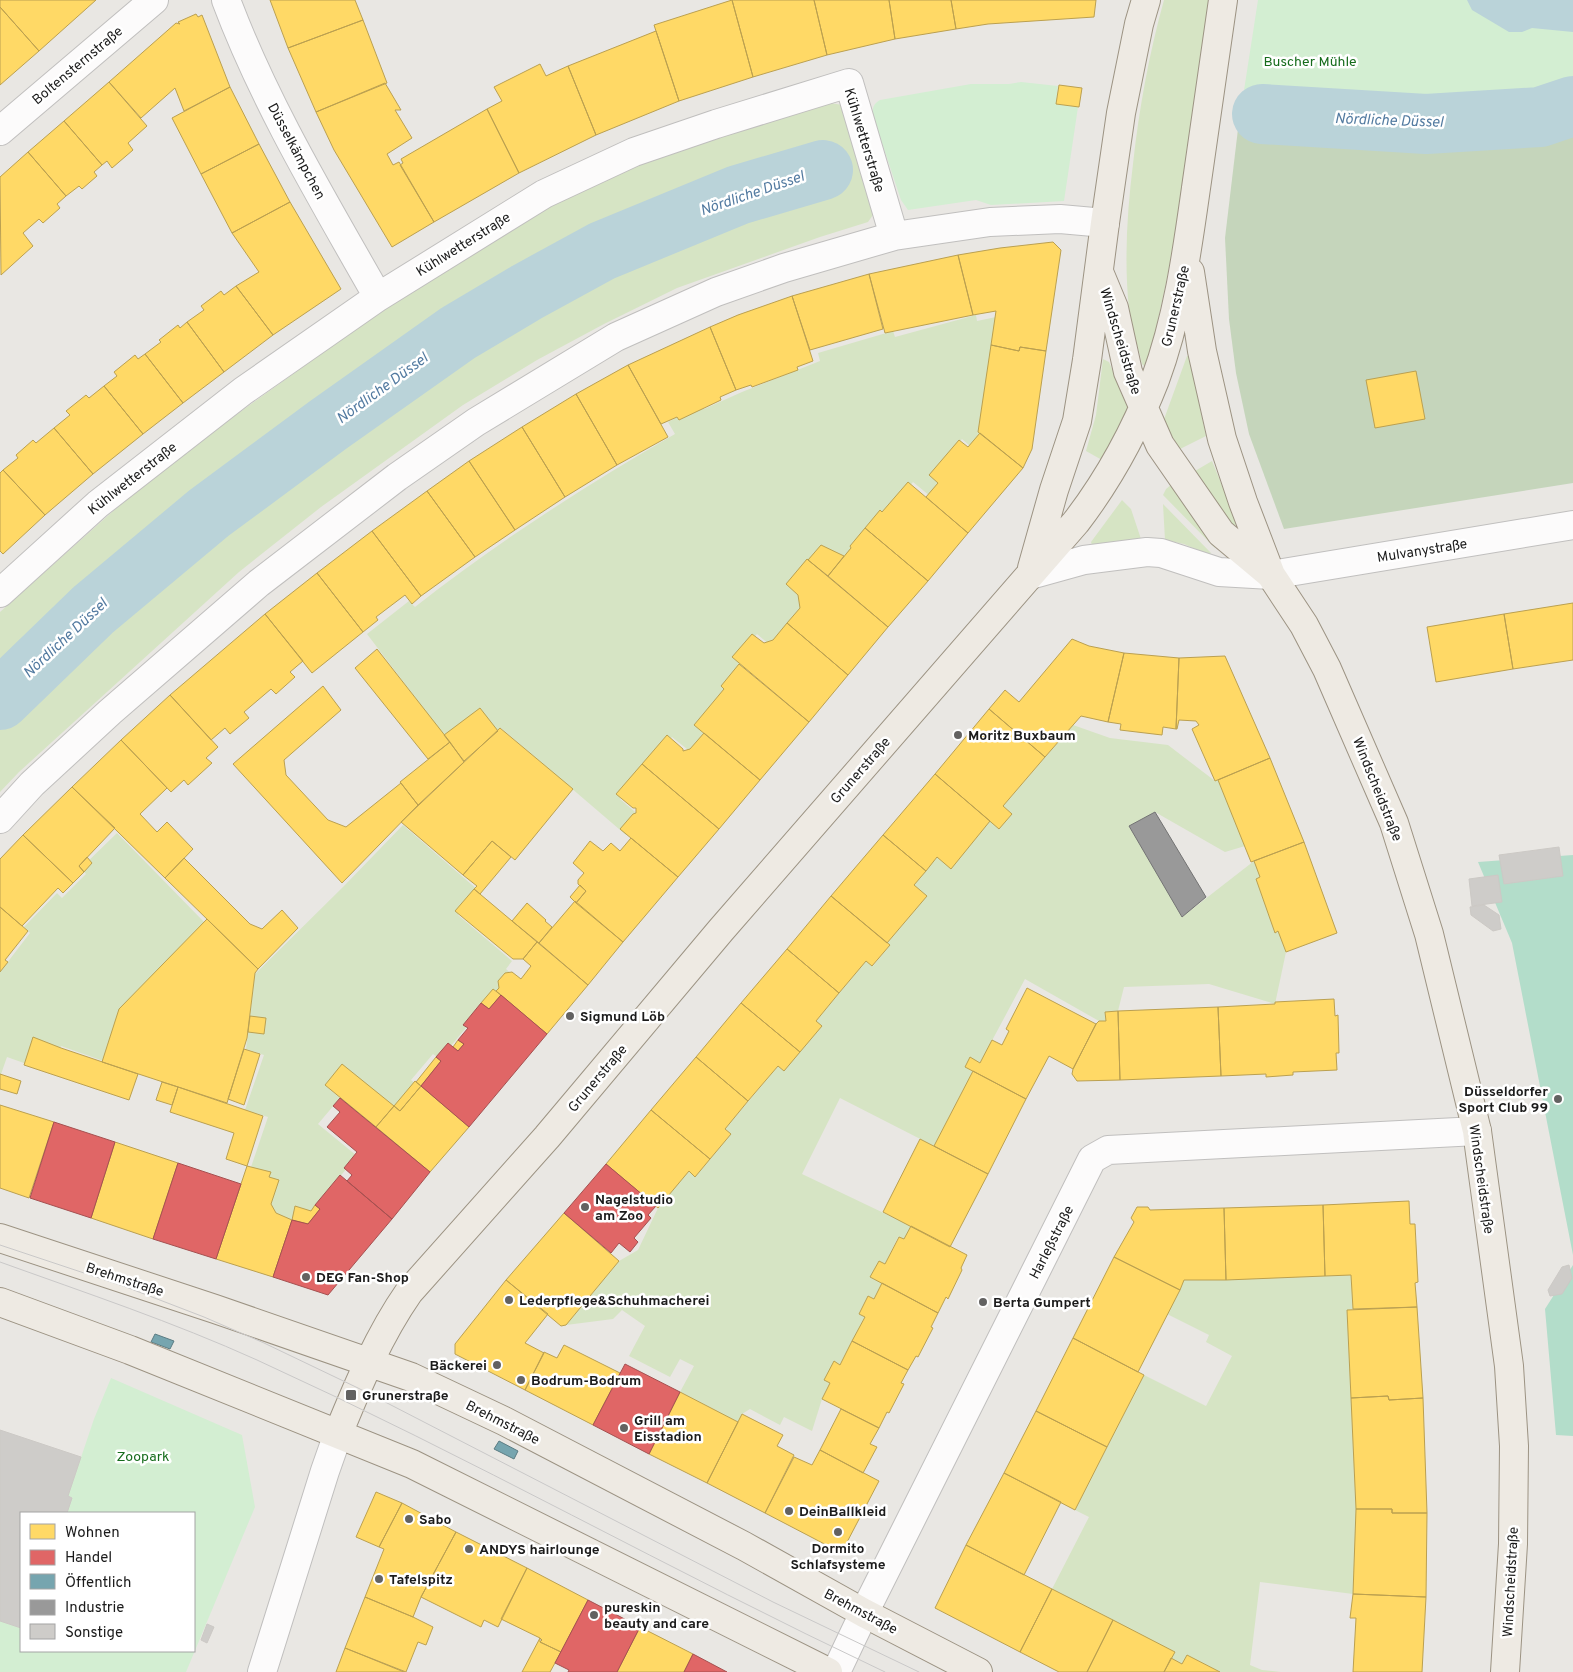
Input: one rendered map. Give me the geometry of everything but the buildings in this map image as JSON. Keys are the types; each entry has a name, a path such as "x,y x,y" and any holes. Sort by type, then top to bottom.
{"main road":[{"name":"Grunerstraße","path":"1030,574 1054,490 1077,421 1121,113 1139,24 1146,0"},
{"name":"Grunerstraße","path":"338,1434 369,1362 396,1310 409,1292 547,1137 721,930 1076,522 1096,496 1143,408 1155,379 1176,308 1187,254 1223,0"},
{"name":"Windscheidstraße","path":"1187,254 1202,351 1222,439 1243,502 1271,575 1304,625 1327,669 1394,823 1429,934 1476,1131 1509,1366 1514,1446 1513,1544 1505,1672"},
{"name":"Windscheidstraße","path":"1098,271 1114,308 1128,372 1160,445 1221,533 1271,575"},
{"name":"Brehmstraße","path":"0,1238 223,1312 410,1377 504,1421 744,1546 864,1613 978,1672"},
{"path":"0,1302 130,1350 412,1464 828,1672"}],"street":[{"name":"Boltensternstraße","path":"0,131 154,0"},
{"name":"Düsselkämpchen","path":"226,0 240,38 283,128 378,297"},
{"name":"Kühlwetterstraße","path":"0,592 98,504 243,391 378,297 544,194 634,152 849,82 894,236"},
{"path":"0,819 32,784 110,712 259,583 397,477 476,422 616,337 716,292 784,268 894,236 990,222 1060,219 1104,223"},
{"name":"Mulvanystraße","path":"1271,575 1573,525"},
{"path":"1030,574 1084,560 1147,552 1162,553 1218,572 1271,575"},
{"name":"Harleßstraße","path":"836,1672 1092,1159 1108,1150 1476,1131"},
{"name":"Grunerstraße","path":"262,1672 338,1434"}],"green space":[{"path":"1164,0 1209,0 1191,137 1168,274 1147,363 1144,366 1131,323 1129,309 1126,255 1128,218 1141,102"},
{"name":"Buscher Mühle","path":"1258,0 1573,0 1573,98 1238,129"},
{"path":"1021,82 1058,86 1056,104 1078,107 1064,201 991,205 976,200 908,210 901,200 873,116 874,105 880,100 971,84 1009,84"},
{"path":"1573,98 1573,483 1284,529 1249,434 1236,373 1229,319 1225,238 1238,129"},
{"path":"825,102 842,105 875,212 868,222 677,288 537,360 463,405 321,507 239,572 19,772 0,792 0,612 130,496 208,435 293,374 383,305 476,245 592,184 651,160"},
{"path":"976,315 977,321 996,317 984,430 970,446 962,439 932,475 941,483 930,496 913,482 833,577 816,563 795,589 811,603 770,645 757,634 736,660 747,670 699,727 707,734 692,753 672,737 620,799 641,817 626,835 501,728 465,763 367,634 409,601 415,607 477,560 542,516 675,434 668,422 702,404 704,409 820,361 818,353 893,331 895,337"},
{"path":"1187,356 1189,356 1206,436 1180,449 1163,422"},
{"path":"1103,359 1109,362 1128,408 1102,460 1086,451 1096,415"},
{"path":"1212,461 1237,522 1235,526 1231,526 1195,471"},
{"path":"1172,484 1214,544 1215,548 1163,495"},
{"path":"1122,500 1131,509 1141,539 1092,545 1091,542"},
{"path":"1163,504 1211,553 1209,555 1184,544 1165,540"},
{"path":"1073,725 1110,738 1168,745 1215,781 1218,780 1245,846 1225,852 1155,812 1129,826 1182,917 1254,861 1260,877 1256,879 1275,932 1278,931 1286,952 1275,1004 1209,984 1124,987 1118,1011 1105,1012 1106,1021 1099,1021 1025,979 980,1063 970,1058 973,1071 934,1146 840,1098 802,1174 911,1226 904,1239 898,1237 885,1264 879,1261 870,1277 882,1283 874,1299 868,1296 859,1314 865,1317 840,1365 835,1362 825,1380 830,1383 822,1399 812,1431 784,1417 780,1425 750,1409 742,1414 738,1422 680,1392 694,1366 680,1359 670,1377 629,1356 645,1326 622,1310 613,1319 566,1325 619,1261 638,1250 658,1208 689,1171 695,1177 731,1134 725,1129 778,1066 784,1071 816,1021 866,961 873,966 890,945 887,943 927,896 914,885 937,857 951,868 990,821 999,828 1012,814 1003,806"},
{"path":"403,825 479,891 458,915 512,961 506,969 515,977 499,996 495,993 440,1059 433,1054 411,1080 417,1085 396,1110 344,1067 327,1087 340,1098 318,1124 357,1156 338,1179 306,1225 272,1213 269,1209 270,1177 250,1170 268,1117 245,1110 264,1055 246,1049 255,974"},
{"path":"117,833 205,923 112,1064 61,1046 52,1073 7,1057 0,1077 0,972 30,933 24,927 57,893 62,898 86,874 81,868"},
{"name":"Düsseldorfer Sport Club 99","path":"1573,855 1573,1255 1512,943 1478,862"},
{"path":"1573,1265 1573,1436 1556,1435 1545,1309"},
{"path":"1351,1275 1353,1309 1347,1310 1356,1509 1353,1594 1260,1582 1250,1665 1262,1670 1281,1672 1220,1672 1187,1655 1182,1664 1171,1658 1174,1652 1052,1589 1089,1517 1075,1510 1144,1375 1206,1406 1232,1356 1206,1342 1209,1335 1167,1314 1184,1280"},
{"name":"Zoopark","path":"111,1378 242,1435 255,1507 195,1650 195,1512 67,1512 72,1498 68,1496 94,1419"},
{"name":"Zoopark","path":"0,1621 20,1628 20,1652 194,1652 186,1672 0,1672"}],"water":[{"path":"1467,0 1573,0 1573,32 1532,28 1522,32 1509,32 1472,10"}],"waterway":[{"name":"Nördliche Düssel","path":"1262,114 1426,124 1540,117 1573,106"},
{"name":"Nördliche Düssel","path":"0,700 93,610 209,513 328,425 458,333 602,251 738,195 823,170"}],"tram line":[{"path":"0,1245 126,1287 204,1317 264,1343 358,1388 773,1602 919,1672"},
{"path":"0,1262 161,1320 257,1360 415,1436 727,1595 885,1672"}],"place":[{"name":"Moritz Buxbaum","path":"958,735"},
{"name":"Sigmund Löb","path":"570,1016"},
{"name":"Düsseldorfer Sport Club 99","path":"1558,1099"},
{"name":"Nagelstudio am Zoo","path":"585,1207"},
{"name":"DEG Fan-Shop","path":"306,1277"},
{"name":"Lederpflege&Schuhmacherei","path":"509,1300"},
{"name":"Berta Gumpert","path":"983,1302"},
{"name":"Bäckerei","path":"497,1365"},
{"name":"Bodrum-Bodrum","path":"521,1380"},
{"name":"Grunerstraße","path":"351,1395"},
{"name":"Grill am Eisstadion","path":"624,1428"},
{"name":"DeinBallkleid","path":"789,1511"},
{"name":"Sabo","path":"409,1519"},
{"name":"Dormito Schlafsysteme","path":"838,1532"},
{"name":"ANDYS hairlounge","path":"469,1549"},
{"name":"Tafelspitz","path":"379,1579"},
{"name":"pureskin beauty and care","path":"594,1615"}]}
